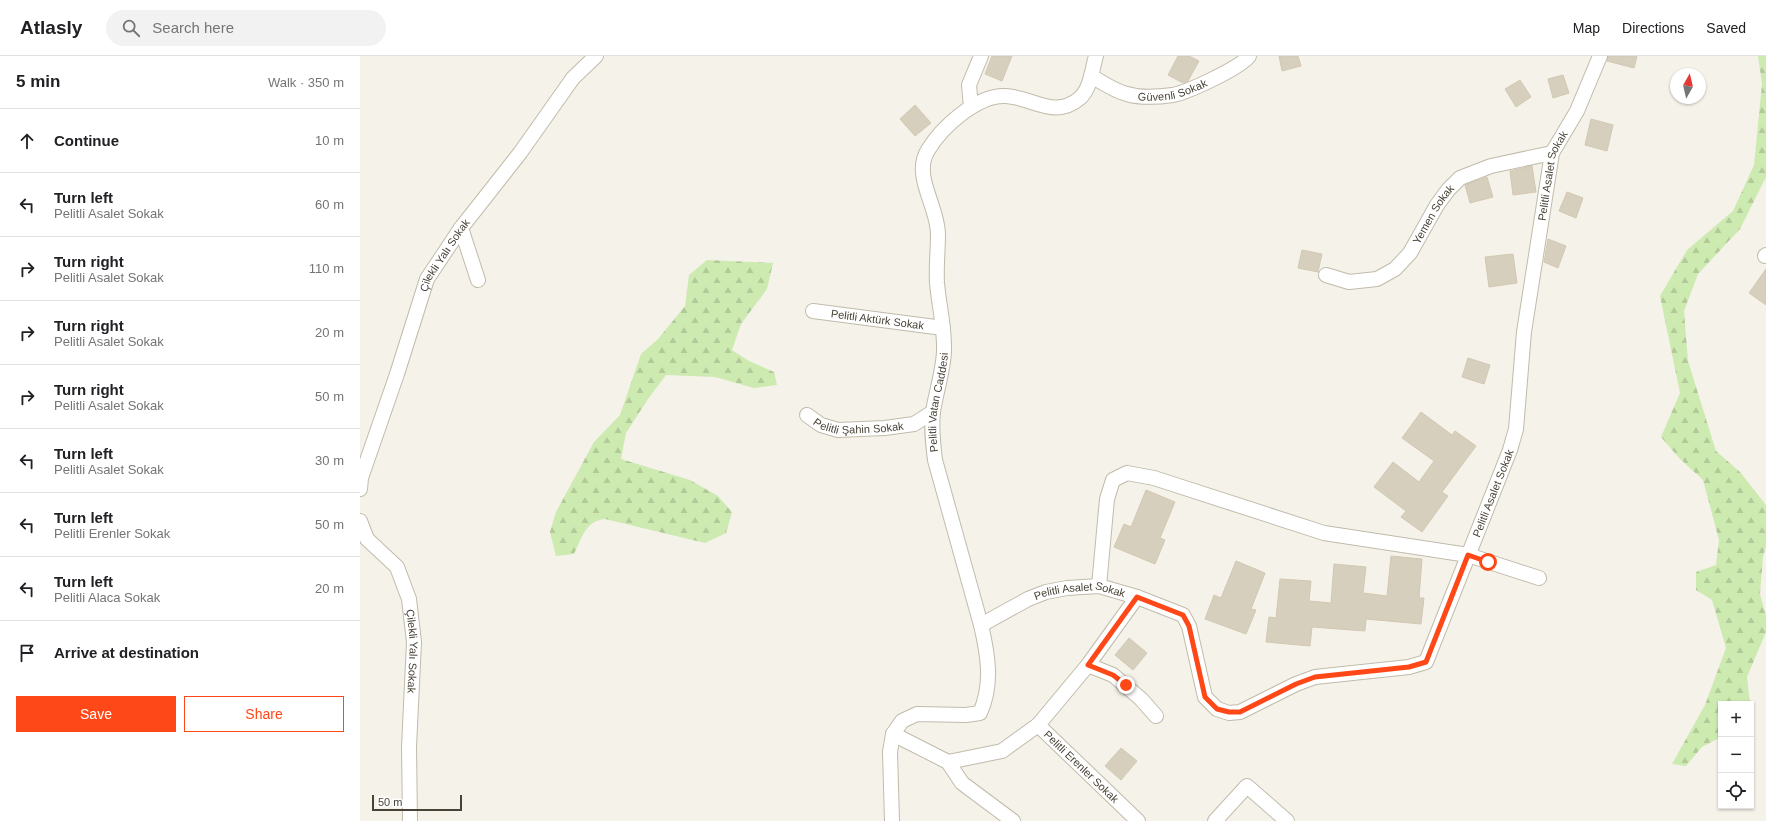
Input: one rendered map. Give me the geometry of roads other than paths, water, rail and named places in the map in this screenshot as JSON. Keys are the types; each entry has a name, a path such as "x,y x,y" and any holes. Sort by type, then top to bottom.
{"street":[{"name":"Çilekli Yalı Sokak","path":"360,489 361,478 397,374 427,279 461,228 520,153 573,78 596,56"},
{"path":"971,107 969,85 981,56"},
{"name":"Pelitli Vatan Caddesi","path":"892,821 890,752 894,734 902,721 917,714 966,715 980,713 985,702 989,681 986,648 981,625 935,460 932,436 933,412 944,351 943,328 937,282 938,233 935,216 923,175 923,160 928,149 952,122 971,107 987,99 1004,96 1021,99 1054,109 1070,104 1081,97 1087,87 1096,56"},
{"name":"Güvenli Sokak","path":"1091,76 1127,94 1150,96 1174,94 1223,74 1246,60 1249,56"},
{"name":"Pelitli Asalet Sokak","path":"981,625 1028,599 1046,592 1067,588 1099,586 1137,597 1183,615 1189,626 1205,697 1217,709 1229,712 1240,712 1296,684 1315,677 1409,667 1426,662 1510,450 1516,429 1524,332 1552,153 1577,111 1600,56"},
{"name":"Yemen Sokak","path":"1326,274 1349,282 1377,279 1395,269 1410,253 1437,205 1448,190 1460,178 1491,166 1552,153"},
{"path":"461,228 478,280"},
{"name":"Pelitli Aktürk Sokak","path":"813,311 943,328"},
{"name":"Pelitli Şahin Sokak","path":"807,415 821,425 838,430 885,428 914,424 933,412"},
{"path":"1099,586 1107,499 1113,480 1127,473 1154,478 1324,533 1468,555 1539,578"},
{"name":"Çilekli Yalı Sokak","path":"360,521 367,539 397,567 409,598 414,642 409,747 410,821"},
{"name":"Pelitli Erenler Sokak","path":"1137,597 1088,665 1038,725 1138,821"},
{"path":"1088,665 1113,675 1141,699 1156,716"},
{"path":"948,762 1002,751 1038,725"},
{"path":"894,734 948,762 962,783 1012,821"},
{"path":"1215,821 1247,786 1287,821"}]}
